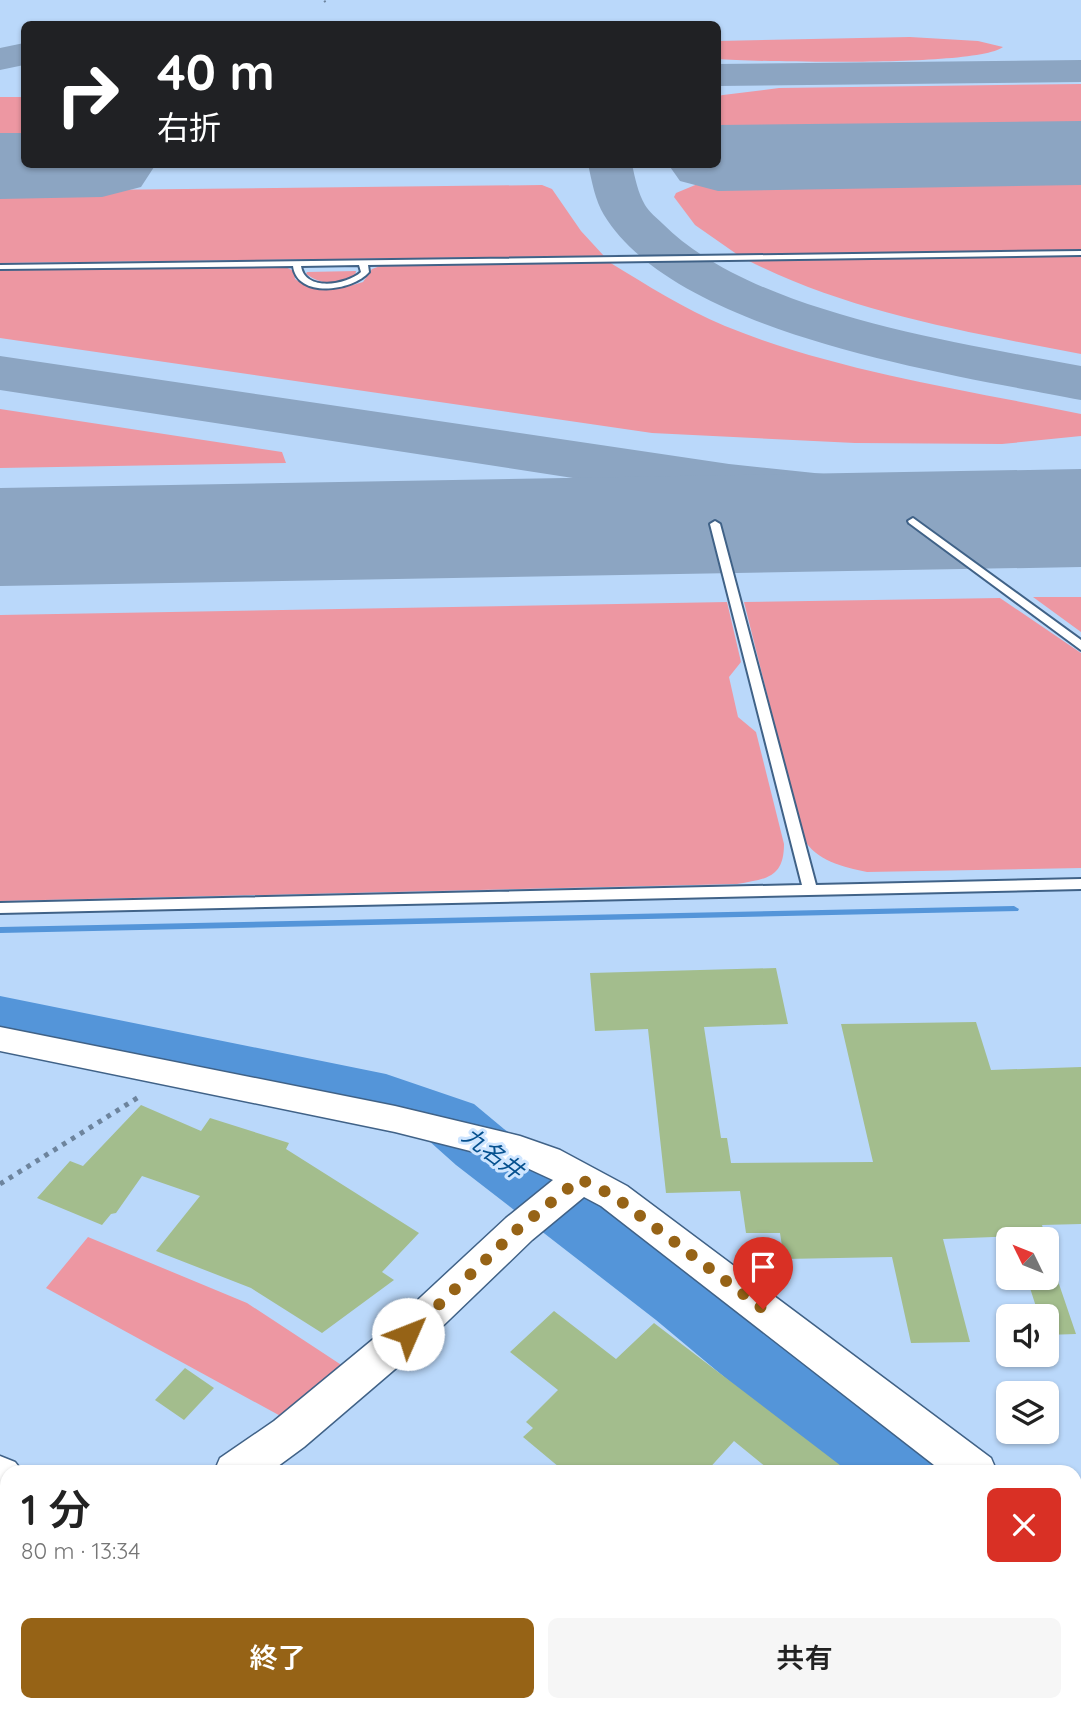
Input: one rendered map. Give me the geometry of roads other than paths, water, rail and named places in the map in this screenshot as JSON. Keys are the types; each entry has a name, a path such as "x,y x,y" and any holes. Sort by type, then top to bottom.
{"street":[{"path":"0,1040 395,1119 520,1150 547,1160 614,1196 967,1465"},
{"path":"245,1465 289,1434 408,1334 519,1228 580,1179"}],"lane":[{"path":"0,267 1081,253"},
{"path":"297,263 299,275 306,281 330,285 343,284 362,276 365,272 363,262"},
{"path":"913,521 1081,646"},
{"path":"715,524 810,890"},
{"path":"0,908 1081,884"}],"waterway":[{"path":"0,930 1014,909"},
{"name":"九名井","path":"0,1018 386,1099 451,1122 480,1147 682,1298 889,1465"}]}
